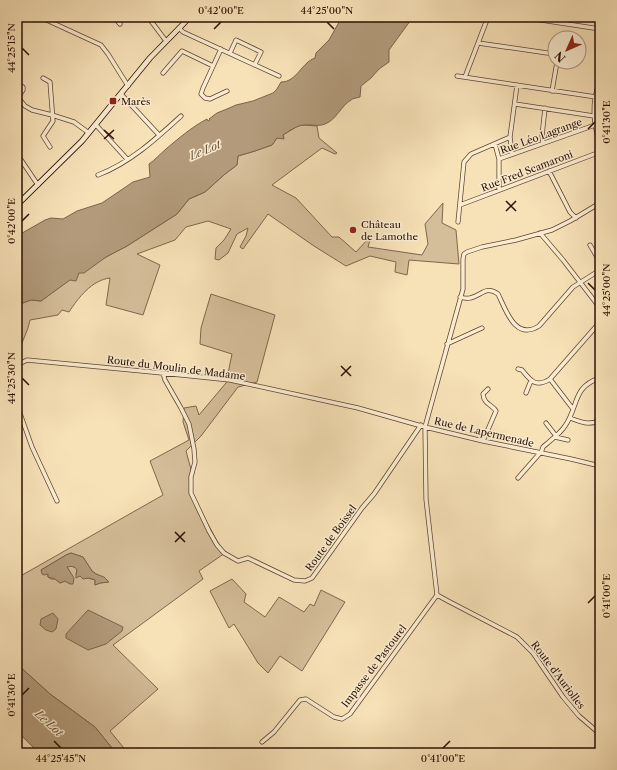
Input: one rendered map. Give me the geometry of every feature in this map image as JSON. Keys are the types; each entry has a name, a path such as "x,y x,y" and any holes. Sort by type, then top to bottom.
{"main road":[{"path":"17,205 89,133 150,58 190,17"}],"street":[{"path":"40,17 101,45 128,86"},
{"path":"114,17 120,24"},
{"path":"148,17 166,41"},
{"path":"465,77 488,17"},
{"path":"539,17 541,20 600,29"},
{"path":"179,28 183,32 279,76"},
{"path":"230,53 236,40 261,52 255,64"},
{"path":"478,43 547,54"},
{"path":"221,49 201,94 205,98 210,99 227,90"},
{"path":"164,73 182,51 213,66"},
{"path":"552,91 556,70"},
{"path":"458,76 596,97"},
{"path":"43,78 50,82 53,121 43,136 50,147"},
{"path":"600,82 596,97 594,116 600,145"},
{"path":"17,84 23,87 23,90 18,96 25,106 32,110 74,122 89,133"},
{"path":"512,154 510,137 517,85"},
{"path":"121,94 159,136"},
{"path":"515,104 594,116"},
{"path":"543,143 542,136 545,108"},
{"path":"98,174 108,171 138,152 159,136 181,116"},
{"path":"96,125 127,159"},
{"name":"Rue Léo Lagrange","path":"499,190 499,159 595,125"},
{"path":"458,222 464,162 471,154 510,137"},
{"path":"494,144 499,159"},
{"name":"Rue Fred Scamaroni","path":"460,205 600,152"},
{"path":"17,154 38,185"},
{"path":"549,171 570,212 576,218"},
{"path":"425,427 463,289 464,254 552,230 562,226 600,203"},
{"path":"540,233 600,308"},
{"path":"590,245 600,262"},
{"path":"460,297 469,299 489,290 494,291 498,294 512,322 516,326 521,330 534,329 539,326 573,287 600,270"},
{"path":"518,369 522,370 532,381 539,383 545,382 550,379 600,322"},
{"path":"447,344 482,328"},
{"name":"Route du Moulin de Madame","path":"17,364 27,360 230,380 358,408 425,427"},
{"name":"Route de Boissel","path":"164,373 165,380 189,424 195,462 191,477 191,494 208,531 224,553 235,560 238,561 248,558 294,580 304,581 312,578 362,508 374,494 421,426"},
{"path":"541,453 543,447 556,437 566,426 577,397 582,389 587,384 600,378"},
{"path":"550,379 573,409"},
{"path":"526,393 532,381"},
{"path":"483,441 496,411 483,399 483,394 488,389"},
{"path":"17,405 32,447 57,501"},
{"path":"570,418 582,423 592,423 600,420"},
{"path":"546,423 556,437 568,440"},
{"name":"Rue de Lapermenade","path":"437,595 426,499 425,427 600,466"},
{"name":"Rue de Lapermenade","path":"518,478 541,453"},
{"name":"Route d'Auriolles","path":"437,595 522,640 533,653 563,697 579,716 600,734"},
{"name":"Impasse de Pastourel","path":"262,742 274,732 300,700 306,699 334,717 342,719 350,714 437,595"}],"shaded area":[{"path":"298,126 317,126 319,138 337,153 335,154 322,148 272,185 296,198 332,237 339,237 356,252 368,239 370,240 368,247 422,255 428,244 425,224 443,203 442,223 456,230 459,264 409,260 407,275 395,272 396,262 370,256 346,266 268,214 243,249 240,247 246,236 248,228 237,234 228,253 219,260 215,259 216,248 224,240 231,229 208,221 186,227 175,240 137,254 160,265 143,315 106,305 110,278 103,279 86,290 69,312 62,310 58,315 30,320 20,348 17,347 17,327 21,325 17,317 17,305 31,300 41,301 79,273 127,246 177,214 189,199 205,192 237,165 238,156 272,145 277,138 284,138 283,135"},
{"path":"211,294 275,315 257,382 238,387 201,436 186,451 192,473 190,491 225,553 199,571 203,579 113,645 158,689 110,731 128,753 116,753 95,727 50,694 17,664 17,578 163,495 150,461 189,440 183,422 184,408 196,406 199,415 226,383 232,354 200,344 201,328","holes":["71,553 83,557 92,571 108,582 95,585 95,580 76,574 77,570 70,566 67,567 69,570 70,584 65,581 60,583 55,579 48,577 48,574 41,570"]},
{"path":"232,579 246,594 244,602 265,617 279,597 304,612 310,604 314,606 321,590 345,602 302,671 280,656 268,673 258,663 234,624 229,628 210,591"}],"water":[{"name":"Le Lot","path":"342,17 413,17 389,50 389,62 361,86 360,97 347,103 329,122 325,124 298,126 283,135 284,139 277,138 272,145 238,156 237,165 205,192 189,199 177,214 127,246 106,257 84,273 79,273 76,281 70,280 41,301 31,300 17,305 17,248 21,245 17,240 17,236 45,220 51,218 63,219 77,211 102,203 133,182 150,177 149,164 191,129 207,119 208,121 210,120 209,119 217,113 273,93 281,82 295,76 310,60 315,58 316,53 329,40"},
{"path":"71,553 83,557 92,571 104,577 109,582 95,585 95,580 89,578 83,579 80,576 76,578 77,570 71,566 67,567 74,578 73,584 65,581 60,583 55,579 48,577 48,574 42,574 41,570"},
{"path":"88,610 123,627 122,631 106,644 88,650 66,638 66,634"},
{"path":"53,613 58,619 56,629 52,632 46,630 40,625 41,619"},
{"name":"Le Lot","path":"17,664 50,694 95,727 116,753 39,753 17,732"}],"place":[{"name":"Marès","path":"113,101"},
{"name":"Château de Lamothe","path":"353,230"}]}
